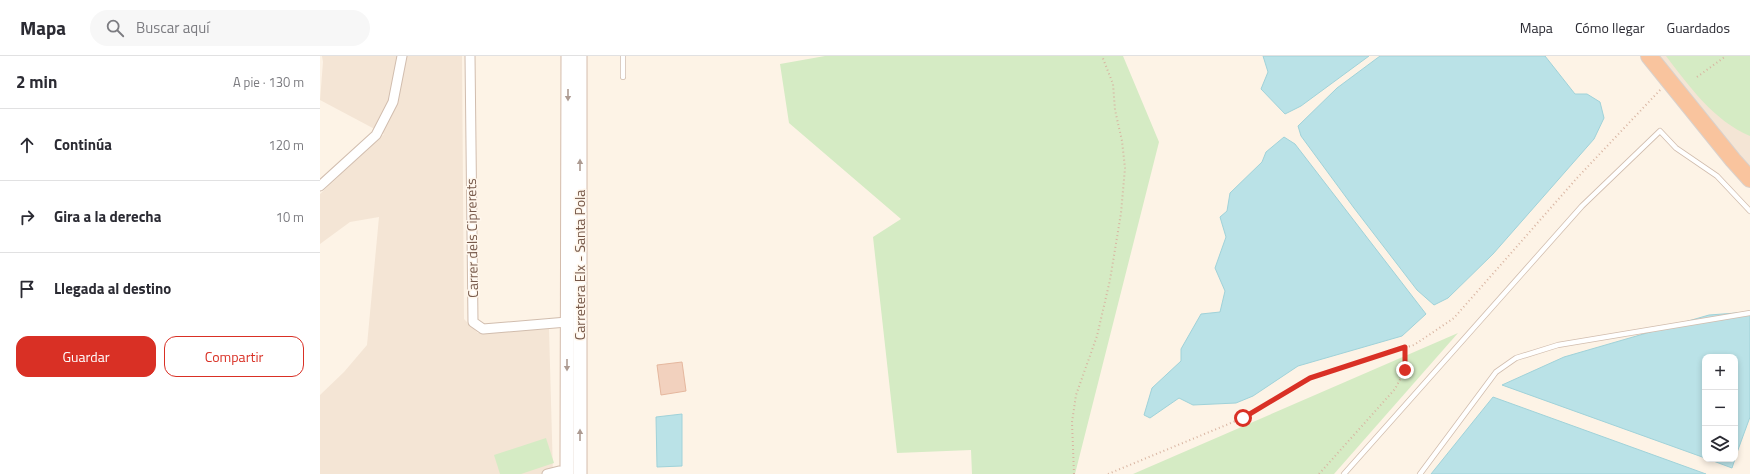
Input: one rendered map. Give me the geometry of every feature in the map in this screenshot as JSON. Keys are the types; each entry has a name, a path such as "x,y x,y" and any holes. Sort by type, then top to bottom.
{"highway":[{"path":"1649,56 1732,160 1750,179"},
{"path":"1669,81 1750,169"}],"main road":[{"name":"Carretera Elx - Santa Pola","path":"568,56 567,322 572,473"},
{"name":"Carretera Elx - Santa Pola","path":"572,473 580,56"}],"street":[{"path":"320,186 376,135 393,102 402,56"},
{"name":"Carrer dels Ciprerets","path":"470,56 473,322 483,329 567,322"},
{"path":"547,474 559,471 572,473"}],"lane":[{"path":"623,56 623,77"},
{"path":"1344,474 1582,206 1660,131 1676,148 1717,176 1750,211"},
{"path":"1420,474 1496,372 1516,358 1558,345 1750,313"}],"path":[{"path":"1074,474 1072,422 1076,395 1097,336 1110,280 1121,213 1125,168 1122,141 1115,110 1113,84 1102,56"},
{"path":"1697,77 1726,56"},
{"path":"1108,474 1243,418 1310,378 1414,345 1454,318 1577,178 1669,81"},
{"path":"1319,474 1395,389 1405,370 1405,347"}],"shaded area":[{"path":"322,56 462,56 464,319 478,333 549,329 553,474 320,474 320,395 344,372 367,345 379,217 350,222 320,244 320,194 384,134 320,100 323,62"},
{"path":"1649,56 1750,56 1750,169"}],"green space":[{"path":"825,56 1123,56 1159,142 1075,474 972,474 971,450 897,453 873,237 901,219 789,123 780,64"},
{"path":"1666,56 1750,56 1750,136 1725,121 1703,102"},
{"path":"1458,333 1334,474 1133,474"},
{"path":"546,438 554,463 521,474 500,474 494,455"}],"water":[{"path":"1263,56 1369,56 1301,106 1285,114 1261,89 1268,72"},
{"path":"1380,56 1545,56 1575,94 1587,94 1600,102 1604,118 1594,139 1493,254 1448,298 1434,305 1417,290 1354,208 1301,136 1298,126 1337,88"},
{"path":"1284,137 1295,144 1426,314 1402,336 1298,366 1253,396 1236,403 1193,405 1179,398 1150,418 1144,415 1152,388 1181,361 1181,349 1201,314 1220,312 1225,291 1215,268 1226,237 1220,217 1227,211 1230,193 1262,162 1266,152"},
{"path":"1750,312 1750,417 1738,450 1738,354 1702,354 1702,457 1502,385 1564,357 1709,315"},
{"path":"1493,397 1706,474 1431,474"},
{"path":"682,414 682,466 657,467 656,417"},
{"path":"1716,462 1734,462 1732,468"}],"building":[{"path":"682,362 686,391 661,395 657,365"}],"route":[{"path":"1243,418 1310,378 1405,347 1405,370"}]}
